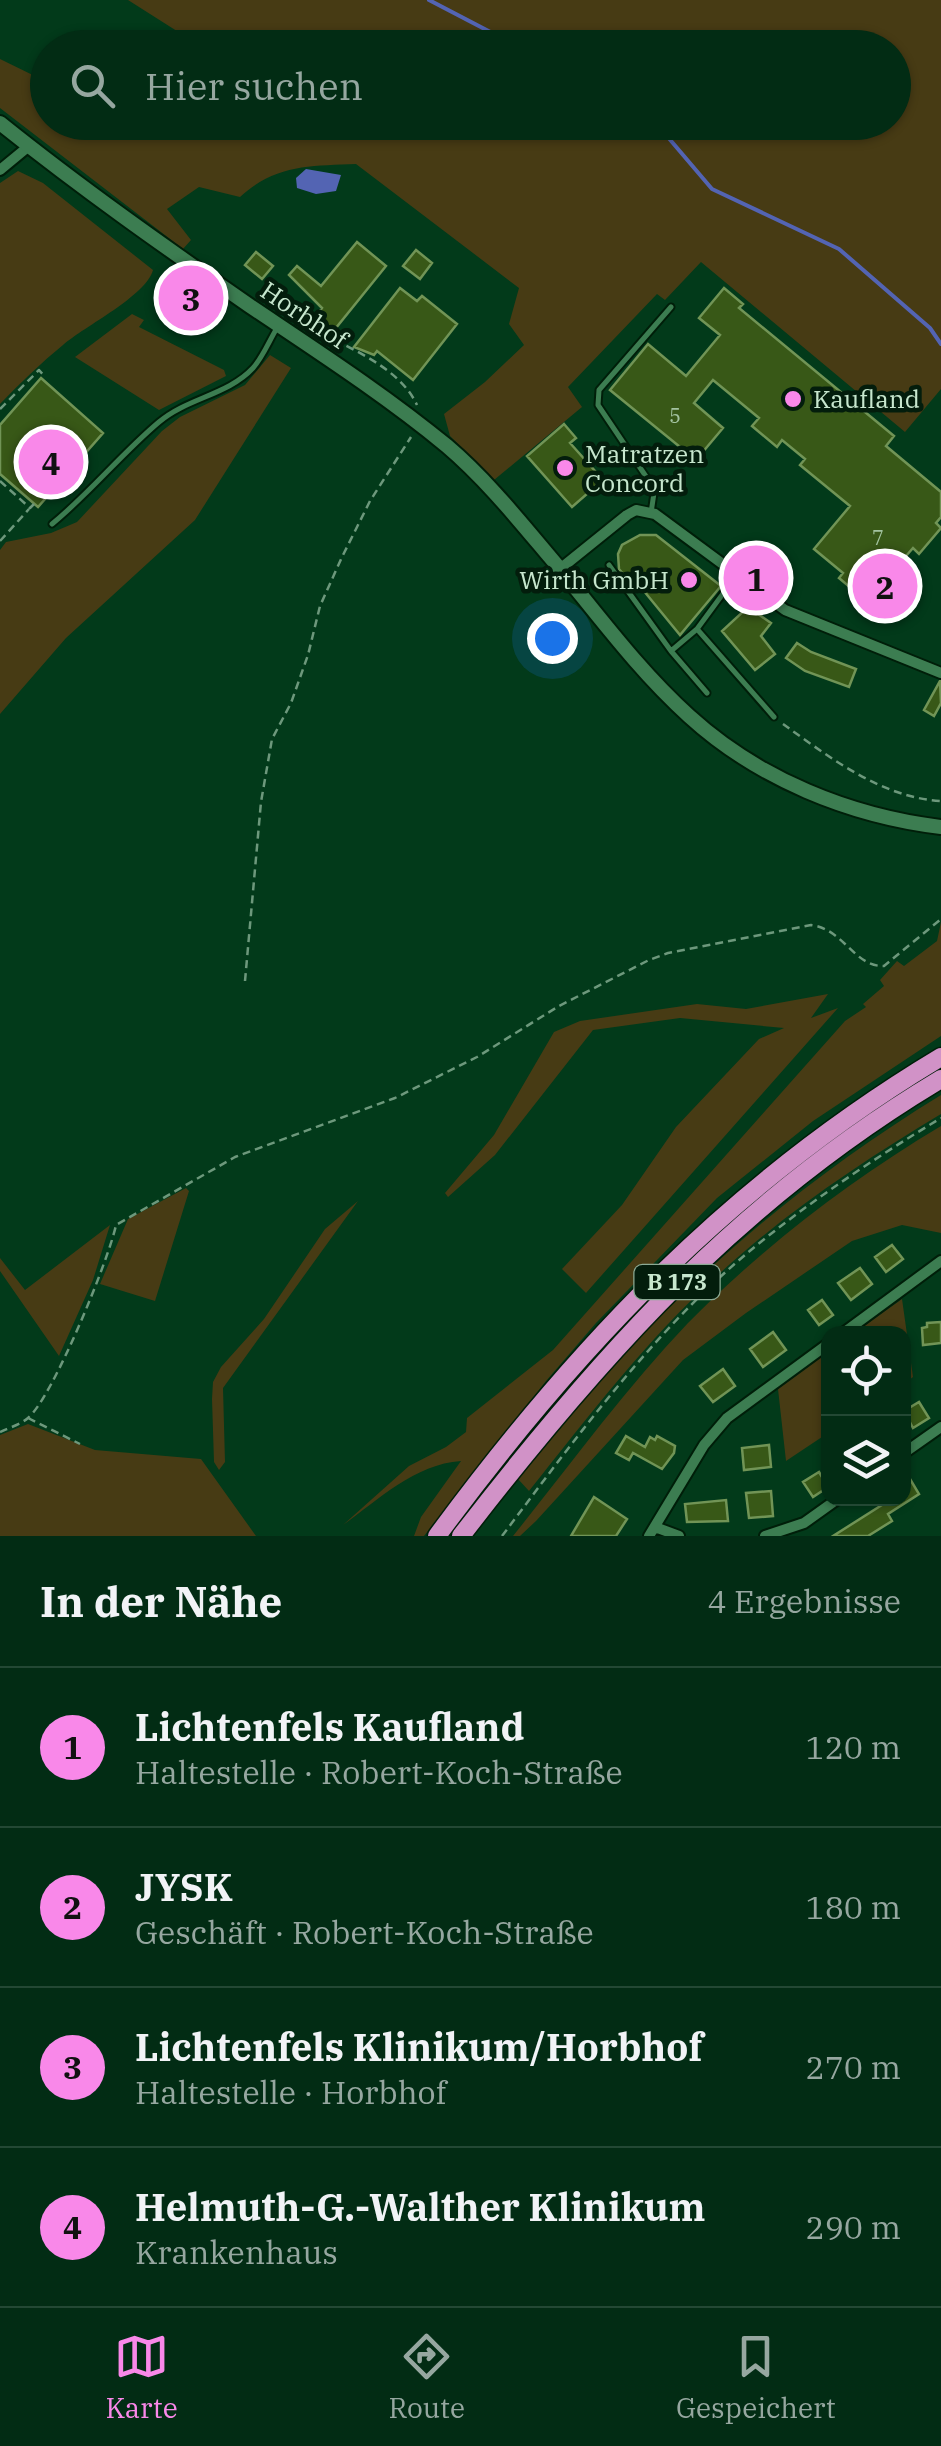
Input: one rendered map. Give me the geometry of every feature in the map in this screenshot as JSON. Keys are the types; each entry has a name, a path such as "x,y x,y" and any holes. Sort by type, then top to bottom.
{"highway":[{"name":"B 173","path":"438,1536 546,1396 670,1262 824,1135 940,1057"},
{"name":"B 173","path":"461,1536 561,1408 670,1288 781,1190 849,1139 941,1079"}],"main road":[{"name":"Horbhof","path":"0,124 145,234 371,388 452,450 657,684 688,716 734,752 797,787 835,802 906,823 941,827"}],"street":[{"path":"0,170 29,146"},
{"path":"560,569 627,515 636,510 651,513 785,610 941,672"},
{"path":"853,1326 941,1261"},
{"path":"678,1536 652,1531 704,1445 728,1418 821,1349"},
{"path":"911,1448 941,1427"},
{"path":"765,1536 804,1523 828,1506"}],"lane":[{"path":"651,513 654,493 598,405 599,390 671,307"},
{"path":"52,524 158,422 236,382 253,368 279,325"},
{"path":"609,566 707,693"},
{"path":"671,651 698,629 736,576"},
{"path":"698,629 774,717"}],"path":[{"path":"0,409 38,370 44,377"},
{"path":"245,980 272,739 291,703 320,606 342,556 370,501 408,444"},
{"path":"0,482 32,506 0,540"},
{"path":"774,717 826,755 875,783 941,801"},
{"path":"0,1432 28,1418 49,1392 116,1224 209,1170 234,1157 395,1098 510,1039 560,1006 668,953 811,924 826,927 866,962 884,966 941,919"},
{"path":"502,1536 626,1376 718,1278 806,1208 941,1118"},
{"path":"28,1418 80,1444"}],"shaded area":[{"path":"128,0 941,0 941,389 905,432 701,262 665,300 657,294 568,387 582,407 494,480 450,436 444,414 524,345 509,324 519,288 356,164 294,169 267,178 240,197 199,187 167,209 191,240 183,249 42,140 911,140 911,30 175,30"},
{"path":"0,59 30,74 30,131 0,108"},
{"path":"18,171 43,183 153,270 139,290 63,345 0,404 0,183"},
{"path":"132,314 144,320 139,327 224,370 226,376 159,410 75,357"},
{"path":"270,355 291,368 195,520 66,638 0,714 0,550 6,542 51,533 77,522 162,431 180,417 245,385"},
{"path":"941,922 941,1036 813,1121 717,1198 596,1323 424,1536 414,1536 421,1517 461,1461 413,1476 343,1525 409,1466 466,1432 467,1418 553,1350 845,1021 866,1007 863,1004 884,986 880,980 897,961 904,966 937,941"},
{"path":"828,994 811,1018 838,1008 586,1293 562,1269 622,1205 676,1127 759,1039 784,1028 680,1018 593,1030 495,1155 448,1197 445,1193 494,1135 554,1032 580,1021 697,1004 746,1009"},
{"path":"941,1095 941,1114 798,1209 693,1299 620,1379 529,1491 518,1479 564,1421 711,1267 820,1177"},
{"path":"941,1126 941,1233 902,1225 852,1241 746,1313 683,1360 536,1521 520,1536 513,1536 642,1374 717,1295 808,1217"},
{"path":"186,1188 189,1191 155,1301 100,1284 128,1219"},
{"path":"358,1201 223,1388 225,1462 219,1470 214,1462 213,1382 221,1367 264,1319 325,1229"},
{"path":"110,1225 93,1280 59,1356 0,1271 0,1258 25,1290"},
{"path":"902,1299 906,1326 864,1326"},
{"path":"821,1357 821,1438 786,1461 778,1389"},
{"path":"28,1424 95,1450 201,1459 256,1536 0,1536 0,1435"}],"water":[{"path":"306,169 341,175 336,191 316,194 297,188 296,178"}],"building":[{"path":"357,242 386,266 331,334 312,322 322,308 289,275 297,266 321,286"},
{"path":"416,250 432,263 420,279 403,266"},
{"path":"256,252 273,266 262,279 245,265"},
{"path":"400,288 417,301 422,296 457,324 413,380 377,351 374,355 354,347"},
{"path":"724,288 743,304 739,308 894,436 886,446 941,492 941,517 936,523 941,528 919,554 913,548 899,564 908,571 880,605 868,594 864,599 839,578 843,573 814,549 850,506 800,465 805,459 782,440 777,447 752,426 759,418 713,380 694,403 723,428 696,460 610,390 648,344 686,376 720,335 699,318"},
{"path":"41,378 103,433 38,507 0,474 0,425"},
{"name":"Matratzen Concord","path":"564,424 576,438 570,443 603,480 572,507 527,456"},
{"path":"640,535 656,535 721,586 680,635 639,585 629,581 619,569 622,545"},
{"path":"748,607 771,623 761,636 775,654 755,670 722,631"},
{"path":"797,643 856,669 849,687 805,671 786,658"},
{"path":"940,681 941,703 934,716 924,710"},
{"path":"892,1245 903,1259 886,1272 875,1257"},
{"path":"860,1268 872,1284 851,1300 838,1283"},
{"path":"822,1300 833,1315 819,1325 808,1310"},
{"path":"941,1322 941,1343 923,1345 922,1328 927,1323"},
{"path":"773,1332 786,1350 763,1367 750,1349"},
{"path":"723,1369 735,1386 713,1402 700,1386"},
{"path":"919,1402 929,1418 913,1428 911,1424 911,1407"},
{"path":"626,1436 645,1447 650,1437 655,1440 657,1436 675,1446 674,1453 662,1469 633,1453 629,1460 616,1453"},
{"path":"769,1445 771,1467 744,1470 742,1448"},
{"path":"819,1472 821,1492 813,1497 803,1482"},
{"path":"911,1481 919,1494 911,1499"},
{"path":"771,1491 773,1516 749,1518 746,1493"},
{"path":"594,1497 627,1519 616,1536 571,1536"},
{"path":"726,1500 728,1521 687,1522 685,1504"},
{"path":"880,1506 900,1506 888,1514 892,1521 868,1536 833,1536"}],"waterway":[{"path":"429,0 486,30"},
{"path":"670,140 712,189 839,249 930,328 941,344"}],"place":[{"name":"Lichtenfels Klinikum/Horbhof","path":"191,298"},
{"name":"Kaufland","path":"793,399"},
{"name":"Helmuth-G.-Walther Klinikum","path":"51,462"},
{"name":"Matratzen Concord","path":"565,468"},
{"name":"Lichtenfels Kaufland","path":"756,578"},
{"name":"Wirth GmbH","path":"689,580"},
{"name":"JYSK","path":"885,586"}]}
